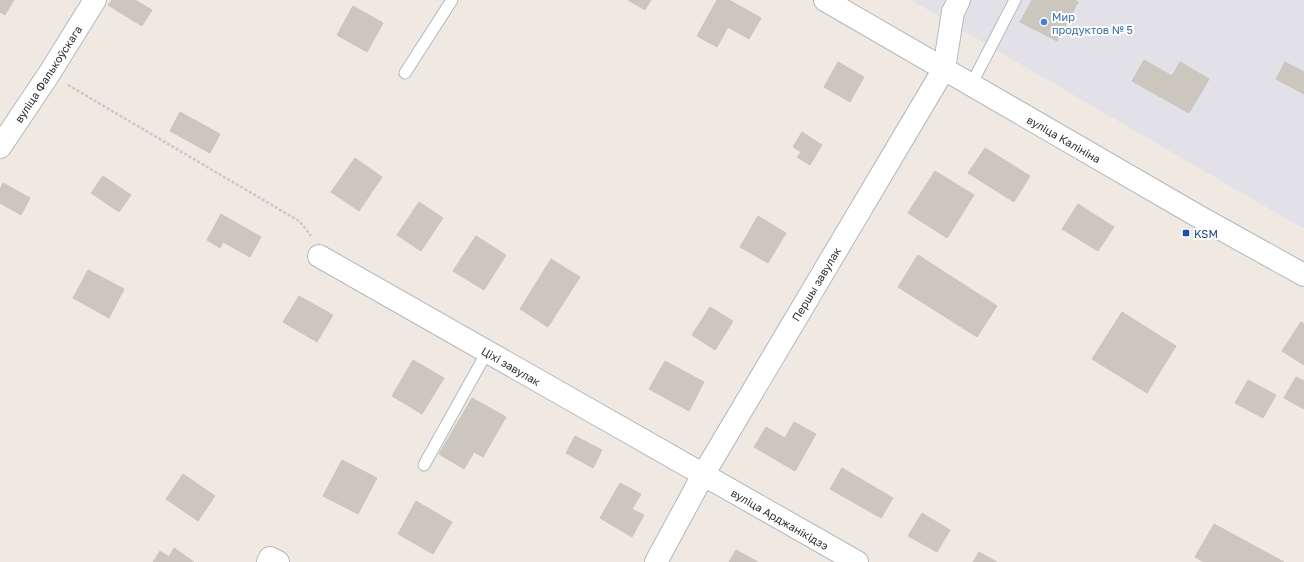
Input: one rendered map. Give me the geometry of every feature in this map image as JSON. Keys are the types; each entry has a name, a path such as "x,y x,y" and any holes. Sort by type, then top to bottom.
{"street":[{"name":"вуліца Фалькоўскага","path":"0,147 49,74 95,0"},
{"name":"вуліца Калініна","path":"824,0 1196,215 1304,275"},
{"name":"Першы завулак","path":"656,562 703,475 944,70 953,12 959,0"},
{"name":"Ціхі завулак","path":"319,256 703,475"},
{"name":"вуліца Арджанікідзэ","path":"703,475 857,562"},
{"path":"268,562 270,558 278,562"}],"lane":[{"path":"405,73 452,0"},
{"path":"971,85 1015,0"},
{"path":"424,465 487,352"}],"path":[{"path":"49,74 298,222 306,229 314,240 319,256"}],"shaded area":[{"path":"911,0 1304,0 1304,229 1039,75"}],"building":[{"path":"0,0 14,0 5,15 0,12"},
{"path":"112,0 135,0 152,10 142,26 108,5"},
{"path":"628,0 651,0 645,10"},
{"path":"717,0 729,0 761,18 749,39 728,27 717,47 697,36"},
{"path":"1032,0 1075,0 1078,2 1057,41 1020,22"},
{"path":"353,6 383,23 367,52 337,35"},
{"path":"1144,60 1172,76 1180,62 1209,79 1189,113 1132,81"},
{"path":"838,62 864,77 850,102 824,87"},
{"path":"1285,62 1304,72 1304,94 1276,79"},
{"path":"180,112 220,134 210,153 170,131"},
{"path":"802,132 822,145 810,165 797,157 801,152 793,147"},
{"path":"985,148 1030,176 1014,202 968,173"},
{"path":"355,158 382,177 359,211 331,192"},
{"path":"935,171 974,195 947,238 908,213"},
{"path":"103,176 131,195 119,212 91,193"},
{"path":"3,183 30,198 21,215 0,203 0,189"},
{"path":"419,202 443,218 421,251 397,235"},
{"path":"1078,204 1114,227 1098,251 1062,229"},
{"path":"221,214 261,237 250,257 223,242 220,248 207,240"},
{"path":"758,216 786,233 768,263 740,247"},
{"path":"476,236 506,255 484,290 453,271"},
{"path":"918,255 997,306 977,337 898,287"},
{"path":"551,259 580,277 548,327 520,309"},
{"path":"88,270 124,289 109,318 73,298"},
{"path":"299,296 333,315 317,342 283,322"},
{"path":"710,307 733,321 715,350 692,335"},
{"path":"1122,312 1176,346 1147,393 1092,359"},
{"path":"1301,322 1304,324 1304,365 1282,351"},
{"path":"413,360 444,378 422,414 392,396"},
{"path":"665,361 704,382 689,411 649,389"},
{"path":"1296,377 1304,381 1304,409 1284,398"},
{"path":"1248,380 1276,395 1263,418 1235,403"},
{"path":"472,398 506,417 483,457 474,452 464,469 439,454"},
{"path":"794,422 816,434 795,471 754,447 766,427 785,438"},
{"path":"575,436 602,450 593,468 566,453"},
{"path":"342,460 377,478 358,514 323,496"},
{"path":"842,468 893,498 881,518 830,489"},
{"path":"183,474 215,496 198,521 166,499"},
{"path":"620,483 641,494 632,509 644,515 632,537 600,518"},
{"path":"416,501 452,522 433,554 398,534"},
{"path":"922,513 950,530 937,552 908,536"},
{"path":"1214,524 1284,562 1204,562 1195,557"},
{"path":"174,548 194,562 153,562 160,551 169,557"},
{"path":"736,550 758,562 729,562"},
{"path":"979,552 997,562 973,562"}],"place":[{"name":"Мир продуктов № 5","path":"1044,22"},
{"name":"KSM","path":"1186,233"}]}
